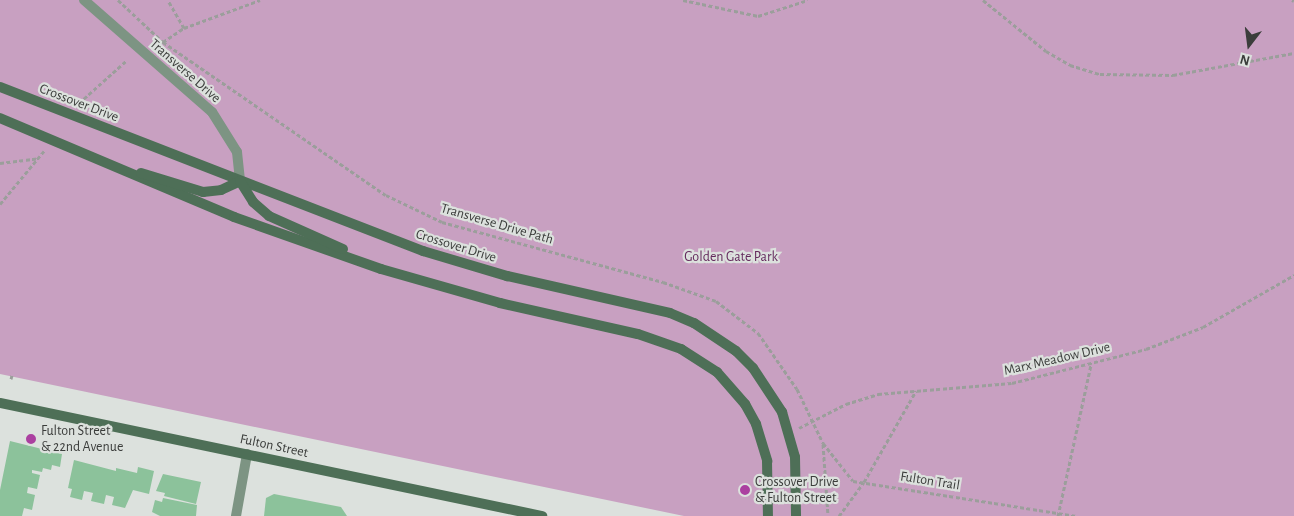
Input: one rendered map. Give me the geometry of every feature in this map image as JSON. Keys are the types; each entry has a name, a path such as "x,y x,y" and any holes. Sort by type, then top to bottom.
{"main road":[{"name":"Crossover Drive","path":"0,87 423,251 507,276 670,313 716,336 753,368 782,412 796,457 796,516"},
{"path":"0,118 234,217 381,269 500,303 661,340 700,360 732,387 756,424 767,461 768,516"},
{"path":"123,170 156,175 204,192 221,190 240,181 253,202 269,216 354,253 381,269"},
{"name":"Fulton Street","path":"0,404 247,454 508,512 542,516"}],"street":[{"name":"Transverse Drive","path":"84,0 212,112 236,152 240,181"},
{"path":"235,515 247,454"}],"path":[{"name":"Transverse Drive Path","path":"118,0 163,42 386,195 442,222 663,282 716,301 758,333 797,389 812,420"},
{"path":"168,0 184,28"},
{"path":"163,42 184,28 260,0"},
{"path":"683,0 758,16 808,0"},
{"path":"983,0 1046,51 1070,65 1100,74 1173,75 1294,53"},
{"path":"78,104 127,60"},
{"path":"0,204 44,151"},
{"path":"0,162 39,158"},
{"name":"Marx Meadow Drive","path":"812,420 846,404 878,394 1012,382 1091,365 1146,349 1203,326 1294,275"},
{"path":"1058,515 1091,365"},
{"path":"839,516 864,482 917,391"},
{"name":"Fulton Trail","path":"812,420 823,443 853,481 1058,515 1076,516"},
{"path":"823,443 828,516"}],"green space":[{"name":"Golden Gate Park","path":"0,0 1294,0 1294,516 684,516 0,374"}],"building":[{"path":"10,441 62,454 60,467 52,465 51,470 43,468 42,472 32,470 32,473 40,475 37,489 28,487 27,493 35,495 32,510 24,508 22,516 0,516 0,490"},
{"path":"74,460 116,471 116,468 137,473 138,467 154,471 149,494 133,490 125,508 112,505 114,497 106,495 104,504 91,501 93,493 89,492 84,491 82,500 70,497 72,489 68,488"},
{"path":"163,474 201,482 196,504 164,496 165,493 156,491"},
{"path":"274,494 341,507 347,516 264,516 266,498"},
{"path":"163,498 197,505 196,516 160,516 152,512 155,500 162,502"}],"place":[{"name":"Fulton Street & 22nd Avenue","path":"31,439"},
{"name":"Crossover Drive & Fulton Street","path":"745,490"}]}
